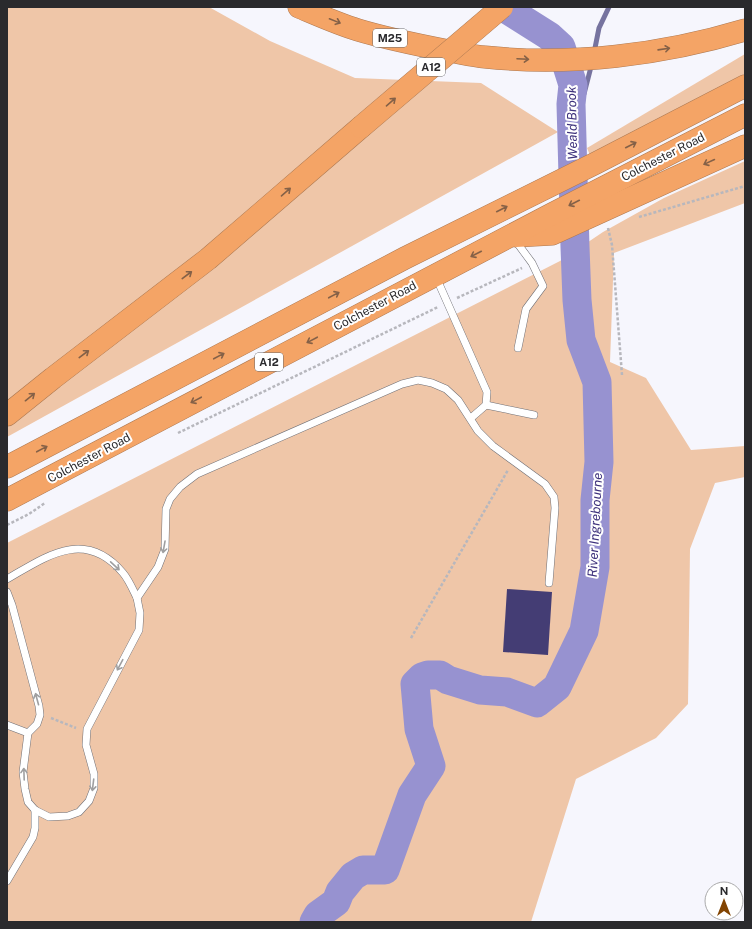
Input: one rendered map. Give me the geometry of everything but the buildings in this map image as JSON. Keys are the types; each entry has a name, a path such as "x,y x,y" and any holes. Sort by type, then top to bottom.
{"highway":[{"name":"M25","path":"299,7 356,30 413,44 484,57 563,59 625,54 699,43 745,30"},
{"name":"A12","path":"7,415 208,259 502,7"},
{"name":"Colchester Road","path":"7,467 398,261 596,163 745,86"},
{"name":"Colchester Road","path":"552,224 596,191 745,115"},
{"name":"A12","path":"511,236 552,224 602,222 745,146"},
{"name":"Colchester Road","path":"7,500 511,236"}],"lane":[{"path":"511,236 532,263 543,286 526,309 518,348"},
{"path":"435,275 487,392 486,405 471,418"},
{"path":"137,598 158,567 165,549 166,508 170,499 180,486 196,474 402,384 418,380 432,383 446,389 458,400 478,431 493,446 545,484 554,497 555,508 549,583"},
{"path":"486,405 534,415"},
{"path":"7,579 44,558 59,552 81,549 97,553 112,562 124,574 137,598 140,613 139,630 87,729 86,745 94,774 94,788 88,801 79,812 68,816 49,817 35,810 28,802 25,789 24,772 28,733 37,724 40,713 12,605 7,592"},
{"path":"7,725 28,733"},
{"path":"7,882 33,837 35,828 35,810"}],"path":[{"path":"634,218 745,186"},
{"path":"602,222 612,245 622,375"},
{"path":"175,435 532,263"},
{"path":"411,638 513,461"},
{"path":"7,525 29,514 49,501"},
{"path":"40,713 72,728 87,729"}],"shaded area":[{"path":"7,7 209,7 270,41 355,78 481,83 558,132 7,437"},
{"path":"745,54 745,77 590,155 587,148"},
{"path":"745,161 745,203 614,253 610,362 646,378 691,450 745,446 745,477 715,483 690,549 688,704 656,738 576,779 531,922 7,922 7,543 560,261 603,232 664,198"}],"waterway":[{"name":"River Ingrebourne","path":"314,922 318,915 336,902 340,892 353,876 363,870 385,870 412,795 431,766 419,729 415,684 422,677 428,675 440,675 448,680 480,690 507,692 537,703 557,687 584,631 595,567 595,500 599,462 597,382 581,340 577,300 571,104 573,85 561,47 549,36 503,7"},
{"path":"594,53 599,28 609,7"},
{"name":"Weald Brook","path":"571,104 584,94 592,63"}]}
